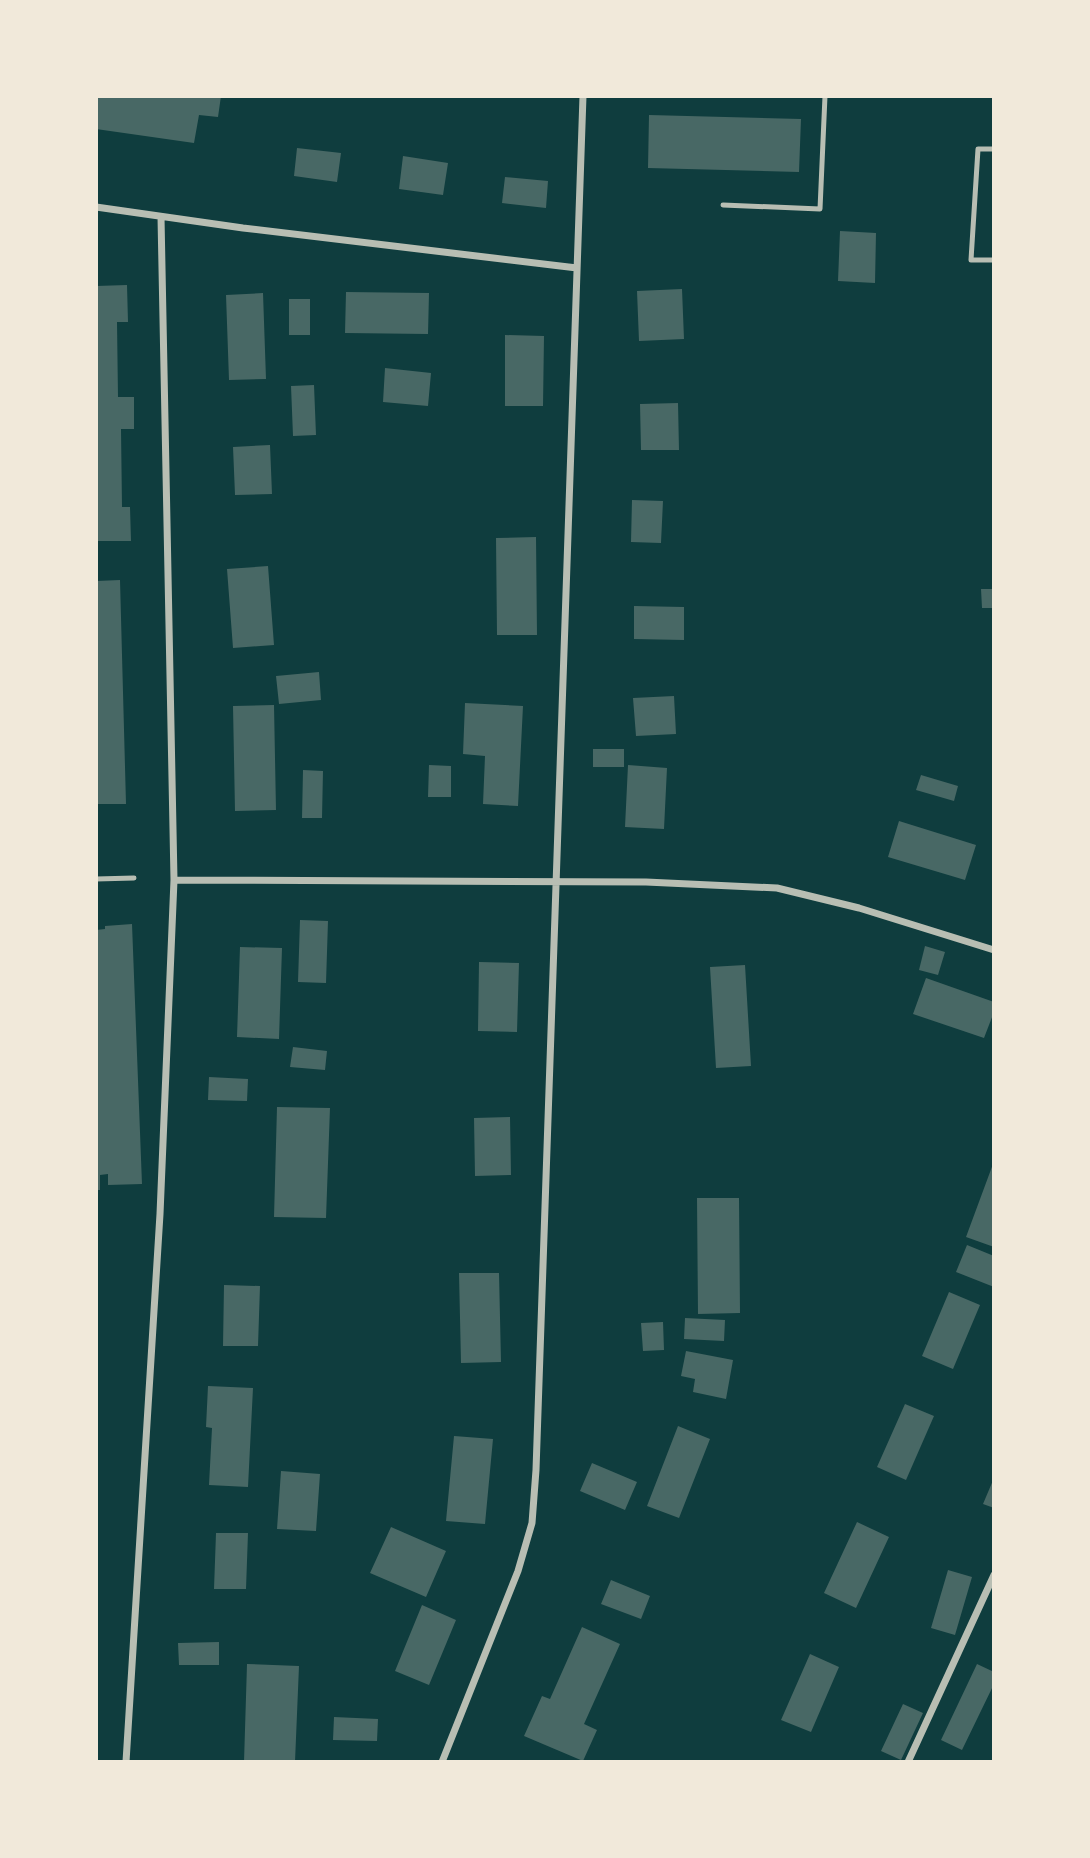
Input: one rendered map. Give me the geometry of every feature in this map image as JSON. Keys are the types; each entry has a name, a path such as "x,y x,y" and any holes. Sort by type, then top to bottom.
{"street":[{"path":"442,1762 518,1571 532,1523 536,1470 583,96"},
{"path":"96,207 577,268"},
{"path":"126,1762 160,1214 174,880 161,217"},
{"path":"174,880 557,881 777,888 859,908 994,950"},
{"path":"908,1762 994,1575"}],"lane":[{"path":"723,205 820,209 825,96"},
{"path":"994,149 978,149 971,260 994,260"},
{"path":"96,879 134,878"}],"building":[{"path":"96,96 221,96 218,117 199,115 194,143 96,129"},
{"path":"649,115 801,119 799,172 648,168"},
{"path":"297,148 341,153 337,182 294,176"},
{"path":"403,156 448,163 443,195 399,189"},
{"path":"505,177 548,181 546,208 502,203"},
{"path":"840,231 876,233 875,283 838,281"},
{"path":"127,285 128,322 117,322 118,397 134,397 134,429 121,429 122,507 130,507 131,541 96,541 96,286"},
{"path":"682,289 684,339 639,341 637,291"},
{"path":"346,292 429,293 428,334 345,333"},
{"path":"263,293 266,379 229,380 226,295"},
{"path":"289,299 310,299 310,335 289,335"},
{"path":"505,335 544,336 543,406 505,406"},
{"path":"385,368 431,373 428,406 383,402"},
{"path":"314,385 316,435 293,436 291,386"},
{"path":"678,403 679,450 641,450 640,404"},
{"path":"270,445 272,494 235,495 233,447"},
{"path":"632,500 663,501 661,543 631,542"},
{"path":"536,537 537,635 497,635 496,538"},
{"path":"268,566 274,645 233,648 227,569"},
{"path":"120,580 126,804 96,804 96,581"},
{"path":"981,589 994,589 994,608 982,608"},
{"path":"634,606 684,607 684,640 634,639"},
{"path":"319,672 321,700 279,704 276,676"},
{"path":"674,696 676,734 636,736 633,698"},
{"path":"465,703 523,706 518,806 483,804 485,756 463,754"},
{"path":"274,705 276,810 235,811 233,706"},
{"path":"593,749 624,749 624,767 593,767"},
{"path":"429,765 451,766 451,797 428,797"},
{"path":"628,765 667,768 664,829 625,827"},
{"path":"303,770 323,771 322,818 302,818"},
{"path":"921,775 958,786 954,801 916,790"},
{"path":"899,821 976,845 965,880 888,857"},
{"path":"300,920 328,921 326,983 298,982"},
{"path":"132,924 142,1184 108,1185 108,1174 100,1175 100,1190 96,1190 96,930 105,929 105,926"},
{"path":"925,946 945,952 938,975 919,970"},
{"path":"240,947 282,948 279,1039 237,1037"},
{"path":"479,962 519,963 517,1032 478,1031"},
{"path":"745,965 751,1066 716,1068 710,967"},
{"path":"926,978 994,1002 994,1012 984,1038 913,1014"},
{"path":"293,1047 327,1051 325,1070 290,1067"},
{"path":"209,1077 248,1079 247,1101 208,1100"},
{"path":"277,1107 330,1108 326,1218 274,1217"},
{"path":"510,1117 511,1175 475,1176 474,1118"},
{"path":"994,1164 994,1247 966,1237"},
{"path":"697,1198 739,1198 740,1313 698,1314"},
{"path":"967,1245 994,1256 994,1287 956,1272"},
{"path":"459,1273 499,1273 501,1362 461,1363"},
{"path":"224,1285 260,1286 258,1346 223,1346"},
{"path":"949,1292 980,1305 953,1369 922,1356"},
{"path":"685,1318 725,1320 724,1341 684,1339"},
{"path":"663,1322 664,1350 643,1351 641,1323"},
{"path":"686,1351 733,1360 726,1399 693,1392 695,1379 681,1376"},
{"path":"208,1386 253,1388 248,1487 209,1485 212,1428 206,1427"},
{"path":"905,1404 934,1416 906,1480 877,1467"},
{"path":"678,1426 710,1439 679,1518 647,1506"},
{"path":"454,1436 493,1439 485,1524 446,1521"},
{"path":"592,1463 637,1482 625,1510 580,1491"},
{"path":"281,1471 320,1474 316,1531 277,1529"},
{"path":"994,1478 994,1508 983,1504"},
{"path":"857,1522 889,1537 856,1608 824,1593"},
{"path":"391,1527 446,1551 426,1597 370,1573"},
{"path":"216,1533 248,1533 246,1589 214,1589"},
{"path":"948,1570 972,1577 955,1635 931,1628"},
{"path":"611,1580 650,1596 641,1619 601,1604"},
{"path":"422,1605 456,1620 429,1685 395,1671"},
{"path":"582,1627 620,1644 584,1724 597,1730 583,1761 524,1736 542,1696 550,1699"},
{"path":"219,1642 219,1665 179,1665 178,1643"},
{"path":"810,1654 839,1667 811,1732 781,1720"},
{"path":"247,1664 299,1666 295,1762 244,1762"},
{"path":"977,1664 994,1672 994,1684 962,1750 941,1740"},
{"path":"903,1704 923,1713 901,1760 881,1751"},
{"path":"334,1717 378,1719 377,1741 333,1740"}]}
